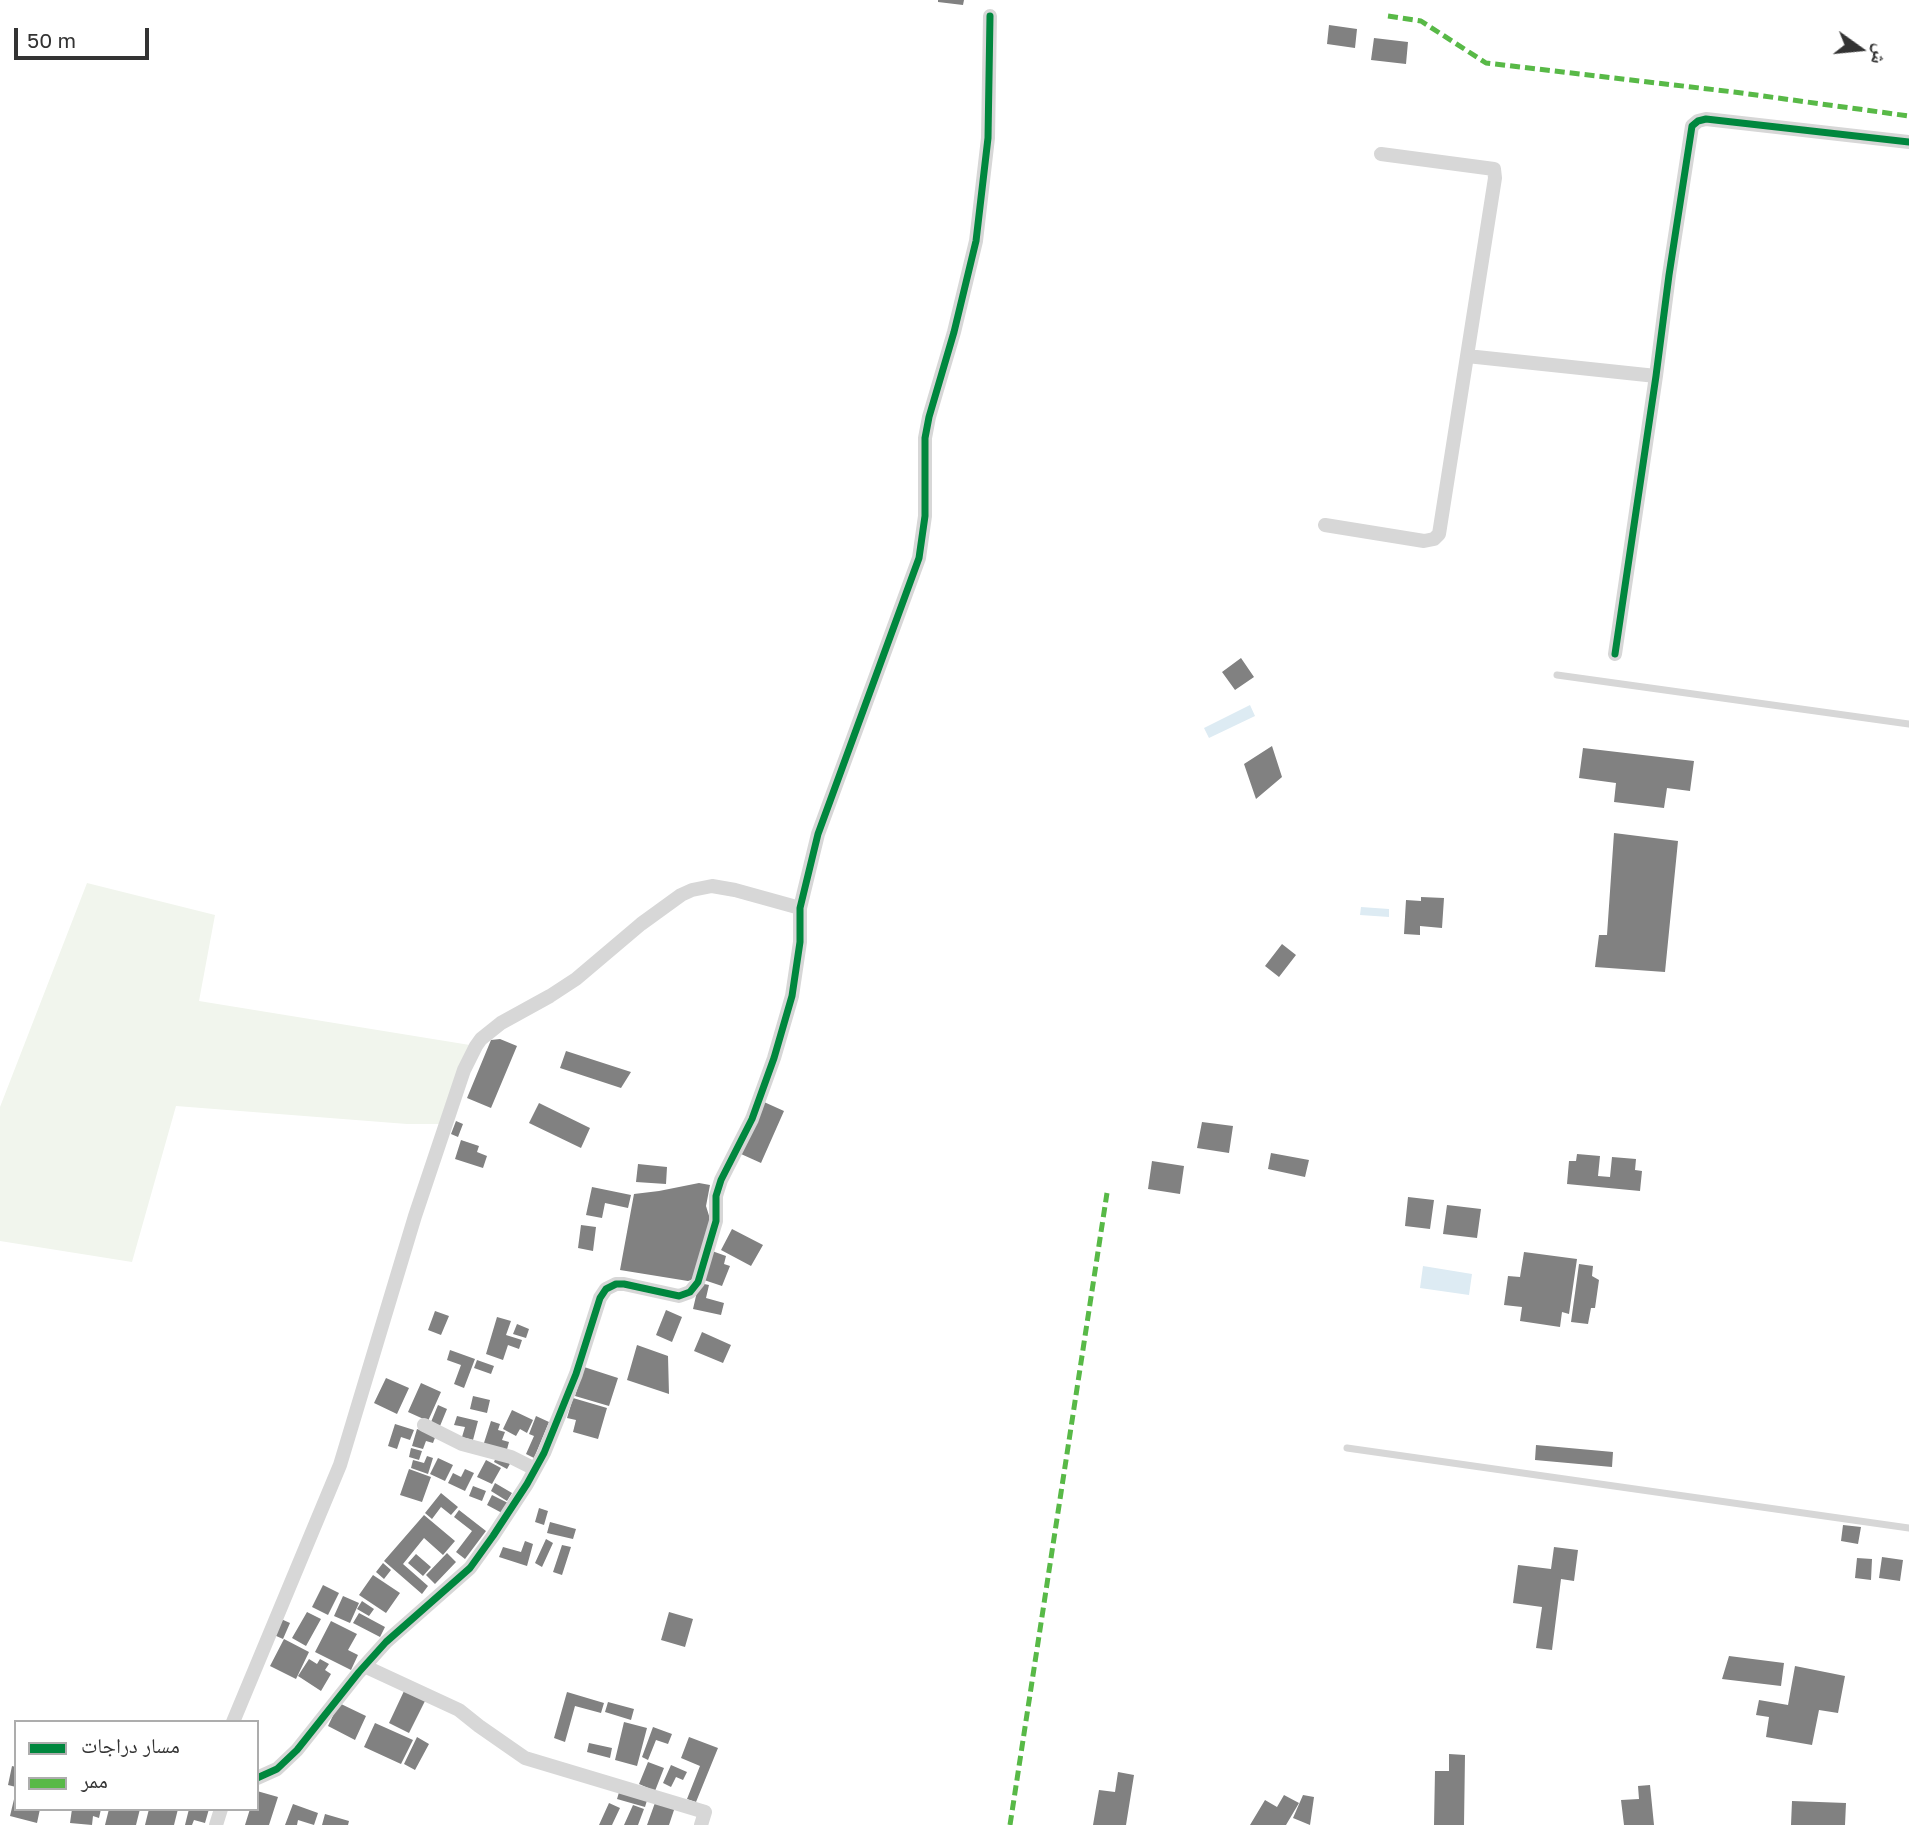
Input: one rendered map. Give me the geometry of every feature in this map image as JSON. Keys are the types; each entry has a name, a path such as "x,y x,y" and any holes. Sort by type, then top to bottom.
{"street":[{"path":"259,1776 277,1769 297,1750 386,1642 470,1568 493,1536 544,1453 576,1374 596,1308 607,1289 616,1284 624,1284 679,1296 686,1294 698,1282 716,1221 716,1196 721,1180 752,1119 792,996 800,942 800,908 818,834 919,558 925,516 925,449 929,417 954,332 976,241 988,138 990,16"},
{"path":"1615,654 1692,126 1706,119 1909,142"},
{"path":"1325,525 1424,541 1434,539 1439,534 1495,178 1494,169 1381,154"},
{"path":"1467,356 1656,376"},
{"path":"234,1720 340,1465 415,1216 464,1070 476,1046 501,1023 576,979 641,924 692,890 712,886 800,908"},
{"path":"424,1425 462,1444 510,1457 535,1469"},
{"path":"364,1667 459,1710 525,1758 705,1812 701,1825"}],"lane":[{"path":"1556,675 1909,724"},
{"path":"1347,1448 1909,1528"}],"shaded area":[{"path":"1250,705 1255,716 1209,738 1204,728"},
{"path":"87,883 215,915 199,1001 476,1046 446,1124 407,1124 176,1106 132,1262 0,1241 0,1107"},
{"path":"1361,907 1389,909 1389,917 1360,915"},
{"path":"1423,1266 1472,1274 1469,1295 1420,1288"}],"building":[{"path":"938,0 964,0 963,5"},
{"path":"1329,25 1357,29 1355,48 1327,44"},
{"path":"1374,38 1408,42 1406,64 1371,60"},
{"path":"1241,658 1254,677 1235,690 1222,672"},
{"path":"1272,746 1282,777 1256,799 1244,764"},
{"path":"1583,748 1694,761 1690,791 1667,788 1664,808 1614,802 1616,783 1579,778"},
{"path":"1614,833 1678,841 1665,972 1595,967 1599,935 1607,935"},
{"path":"1421,897 1444,898 1442,928 1420,926 1420,935 1404,934 1406,900 1421,901"},
{"path":"1282,944 1296,955 1279,977 1265,966"},
{"path":"500,1039 517,1046 491,1108 467,1098 491,1040"},
{"path":"566,1051 631,1072 621,1088 560,1068"},
{"path":"764,1102 784,1111 761,1163 741,1154"},
{"path":"539,1103 590,1128 581,1148 529,1123"},
{"path":"456,1121 463,1124 458,1137 451,1134"},
{"path":"1202,1122 1233,1126 1229,1153 1197,1148"},
{"path":"461,1140 479,1146 477,1152 487,1156 483,1168 455,1159"},
{"path":"1271,1153 1309,1160 1305,1177 1268,1169"},
{"path":"1577,1154 1600,1156 1598,1176 1610,1177 1612,1157 1636,1159 1635,1170 1642,1171 1640,1191 1567,1184 1569,1161 1576,1161"},
{"path":"1152,1161 1184,1166 1180,1194 1148,1189"},
{"path":"638,1164 667,1167 666,1184 636,1182"},
{"path":"699,1183 710,1185 706,1206 710,1219 694,1279 688,1281 620,1270 634,1194"},
{"path":"592,1187 631,1195 628,1208 605,1203 602,1218 586,1215"},
{"path":"1408,1197 1434,1200 1430,1229 1405,1226"},
{"path":"1447,1205 1481,1209 1477,1238 1443,1234"},
{"path":"581,1225 596,1227 593,1251 578,1248"},
{"path":"732,1229 763,1245 751,1266 721,1250"},
{"path":"712,1251 726,1256 724,1264 730,1266 722,1286 701,1279"},
{"path":"1524,1252 1577,1259 1569,1314 1562,1312 1560,1327 1520,1321 1522,1307 1504,1305 1508,1276 1520,1277"},
{"path":"1579,1264 1593,1266 1592,1276 1599,1280 1595,1308 1591,1308 1588,1324 1571,1322"},
{"path":"699,1283 709,1285 706,1298 724,1303 721,1315 693,1309"},
{"path":"666,1310 682,1317 672,1342 656,1335"},
{"path":"435,1311 449,1316 441,1335 428,1330"},
{"path":"497,1317 511,1321 506,1335 522,1340 519,1349 508,1345 503,1360 486,1354"},
{"path":"517,1324 529,1329 526,1338 513,1334"},
{"path":"702,1332 731,1345 723,1363 694,1351"},
{"path":"637,1345 668,1356 669,1394 627,1380"},
{"path":"450,1350 475,1359 464,1388 454,1384 461,1365 447,1360"},
{"path":"477,1360 494,1366 491,1374 474,1368"},
{"path":"584,1367 618,1378 609,1406 575,1396"},
{"path":"386,1378 409,1388 397,1414 374,1403"},
{"path":"421,1383 441,1392 428,1421 408,1412"},
{"path":"473,1396 490,1400 487,1413 470,1409"},
{"path":"573,1398 607,1408 598,1439 573,1432 576,1420 567,1418"},
{"path":"438,1405 447,1409 440,1426 431,1422"},
{"path":"512,1410 533,1420 527,1433 520,1429 516,1436 503,1429"},
{"path":"457,1416 478,1421 473,1440 462,1437 465,1427 454,1425"},
{"path":"536,1416 549,1422 534,1458 526,1454 534,1436 529,1434"},
{"path":"491,1421 500,1424 498,1430 505,1432 502,1440 509,1442 506,1453 483,1446"},
{"path":"395,1424 414,1430 410,1440 401,1437 397,1449 388,1446"},
{"path":"417,1429 436,1435 433,1443 426,1441 423,1449 412,1446"},
{"path":"1536,1445 1613,1452 1612,1467 1535,1460"},
{"path":"411,1448 422,1451 419,1460 409,1457"},
{"path":"497,1455 511,1462 507,1469 494,1462"},
{"path":"427,1456 433,1458 428,1474 411,1468 413,1460 424,1463"},
{"path":"438,1458 453,1465 445,1481 430,1474"},
{"path":"486,1460 501,1468 492,1484 477,1477"},
{"path":"409,1469 431,1477 422,1502 400,1495"},
{"path":"465,1469 474,1473 465,1491 448,1483 453,1473 461,1477"},
{"path":"495,1483 512,1493 507,1501 491,1491"},
{"path":"473,1486 486,1491 482,1501 469,1496"},
{"path":"441,1493 458,1507 451,1515 441,1507 432,1519 425,1513"},
{"path":"492,1495 508,1503 502,1513 487,1505"},
{"path":"539,1508 548,1511 544,1525 535,1522"},
{"path":"459,1510 486,1531 465,1559 456,1552 472,1531 454,1517"},
{"path":"424,1515 455,1541 443,1555 424,1538 403,1564 428,1586 422,1594 384,1561"},
{"path":"550,1522 576,1529 573,1539 547,1533"},
{"path":"1843,1525 1861,1527 1858,1544 1841,1541"},
{"path":"546,1539 553,1543 542,1567 535,1563"},
{"path":"525,1541 533,1544 527,1566 499,1557 503,1547 521,1552"},
{"path":"562,1545 571,1547 562,1575 553,1572"},
{"path":"1554,1547 1578,1550 1574,1581 1561,1579 1552,1650 1536,1648 1542,1607 1513,1603 1518,1565 1551,1569"},
{"path":"447,1553 456,1562 435,1584 426,1575"},
{"path":"416,1554 431,1567 423,1576 408,1563"},
{"path":"1882,1557 1903,1560 1900,1581 1879,1578"},
{"path":"1857,1558 1872,1559 1871,1580 1855,1578"},
{"path":"383,1563 391,1570 384,1579 376,1572"},
{"path":"373,1575 400,1593 386,1613 359,1595"},
{"path":"323,1585 339,1593 328,1615 312,1607"},
{"path":"343,1596 359,1603 350,1623 334,1616"},
{"path":"362,1601 374,1609 369,1616 357,1609"},
{"path":"307,1612 321,1619 306,1646 292,1638"},
{"path":"669,1612 693,1619 685,1647 661,1640"},
{"path":"359,1613 385,1627 380,1637 353,1623"},
{"path":"281,1619 290,1623 283,1639 274,1635"},
{"path":"331,1621 357,1634 348,1650 358,1655 351,1670 315,1652"},
{"path":"284,1639 309,1652 296,1679 270,1666"},
{"path":"1729,1656 1784,1663 1781,1686 1722,1679"},
{"path":"309,1659 317,1664 320,1659 329,1664 325,1670 331,1674 321,1691 298,1676"},
{"path":"1795,1666 1845,1676 1838,1713 1819,1710 1812,1745 1766,1737 1769,1717 1756,1715 1759,1700 1788,1705"},
{"path":"404,1691 425,1701 409,1733 389,1723"},
{"path":"567,1692 604,1703 601,1713 575,1706 565,1742 554,1738"},
{"path":"608,1702 634,1709 631,1720 605,1712"},
{"path":"339,1703 366,1716 355,1740 328,1726"},
{"path":"624,1722 647,1728 637,1766 615,1760"},
{"path":"375,1723 413,1740 401,1764 364,1747"},
{"path":"653,1727 672,1734 668,1744 656,1740 648,1760 642,1757"},
{"path":"417,1737 429,1744 415,1770 404,1764"},
{"path":"689,1737 718,1748 696,1802 687,1799 700,1766 681,1758"},
{"path":"589,1743 612,1748 610,1758 587,1752"},
{"path":"1449,1754 1465,1755 1464,1825 1434,1825 1435,1771 1449,1771"},
{"path":"648,1762 664,1768 655,1791 639,1784"},
{"path":"671,1765 687,1772 683,1780 676,1777 671,1787 663,1783"},
{"path":"12,1766 14,1766 14,1786 8,1785"},
{"path":"1118,1772 1134,1775 1126,1825 1093,1825 1099,1790 1115,1792"},
{"path":"1650,1785 1654,1825 1624,1825 1621,1800 1639,1799 1638,1786"},
{"path":"620,1789 648,1797 645,1807 617,1799"},
{"path":"259,1792 278,1797 269,1825 245,1825 249,1811 259,1811"},
{"path":"1284,1795 1299,1803 1286,1825 1250,1825 1265,1800 1277,1807"},
{"path":"1303,1795 1314,1797 1310,1825 1293,1818"},
{"path":"14,1799 14,1811 40,1811 37,1823 10,1816"},
{"path":"656,1800 675,1807 669,1825 647,1825"},
{"path":"1792,1801 1846,1803 1845,1825 1791,1825"},
{"path":"609,1803 620,1808 612,1825 599,1825"},
{"path":"293,1804 318,1813 314,1825 298,1820 297,1825 285,1825"},
{"path":"633,1805 644,1809 638,1825 624,1825"},
{"path":"72,1811 101,1811 99,1818 93,1816 92,1825 70,1823"},
{"path":"108,1811 140,1811 136,1825 105,1825"},
{"path":"148,1811 178,1811 174,1825 145,1825"},
{"path":"188,1811 208,1811 205,1823 194,1820 192,1825 185,1825"},
{"path":"325,1814 349,1821 348,1825 322,1825"}],"marked path":[{"path":"1388,16 1421,21 1486,63 1909,116"},
{"path":"1010,1825 1107,1193"}],"cycle path":[{"path":"259,1777 277,1769 297,1750 386,1642 470,1568 493,1536 544,1453 576,1374 600,1298 606,1289 616,1284 624,1284 679,1296 690,1292 698,1282 716,1221 716,1196 721,1180 752,1119 792,996 800,942 800,908 818,834 919,558 925,516 925,438 976,241 988,138 990,16"},
{"path":"1615,654 1692,126 1706,119 1909,142"}]}
